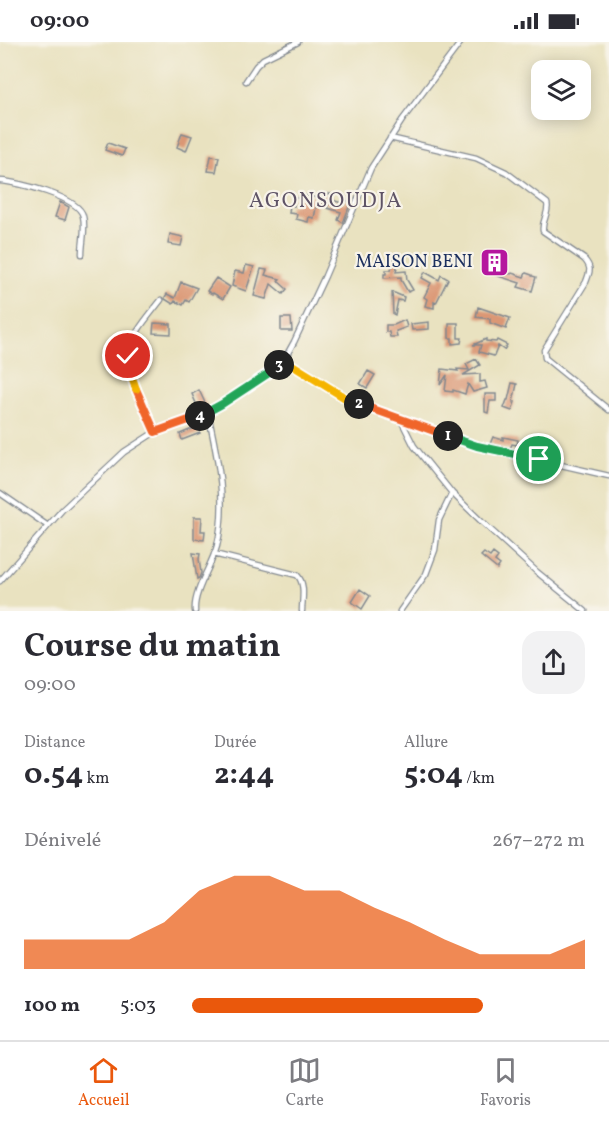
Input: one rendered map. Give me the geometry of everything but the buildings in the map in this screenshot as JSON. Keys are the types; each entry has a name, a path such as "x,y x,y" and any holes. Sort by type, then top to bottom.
{"street":[{"path":"246,81 263,59 297,42"},
{"path":"0,581 62,510 109,465 143,438 208,413 269,373 284,360 325,276 371,168 403,119 461,42"},
{"path":"390,138 476,158 506,172 547,203 548,209 542,224 543,231 584,259 589,264 590,271 586,282 544,350 544,354 609,410"},
{"path":"0,181 41,190 76,206 83,215 82,254"},
{"path":"155,432 132,381 128,356 135,336 161,300"},
{"path":"284,360 347,399 401,420 477,446 609,476"},
{"path":"195,611 196,599 214,554 220,525 220,468 208,413"},
{"path":"401,420 414,446 452,493 529,565 585,611"},
{"path":"0,493 48,526"},
{"path":"400,611 426,574 435,550 439,520 452,493"},
{"path":"214,554 297,575 301,579 302,586 302,611"}],"place":[{"name":"MAISON BENI","path":"494,262"}],"district":[{"name":"AGONSOUDJA","path":"326,201"}],"route":[{"path":"128,356 132,381 155,432 208,413 269,373 284,360 347,399 401,420 477,446 539,459"}]}
